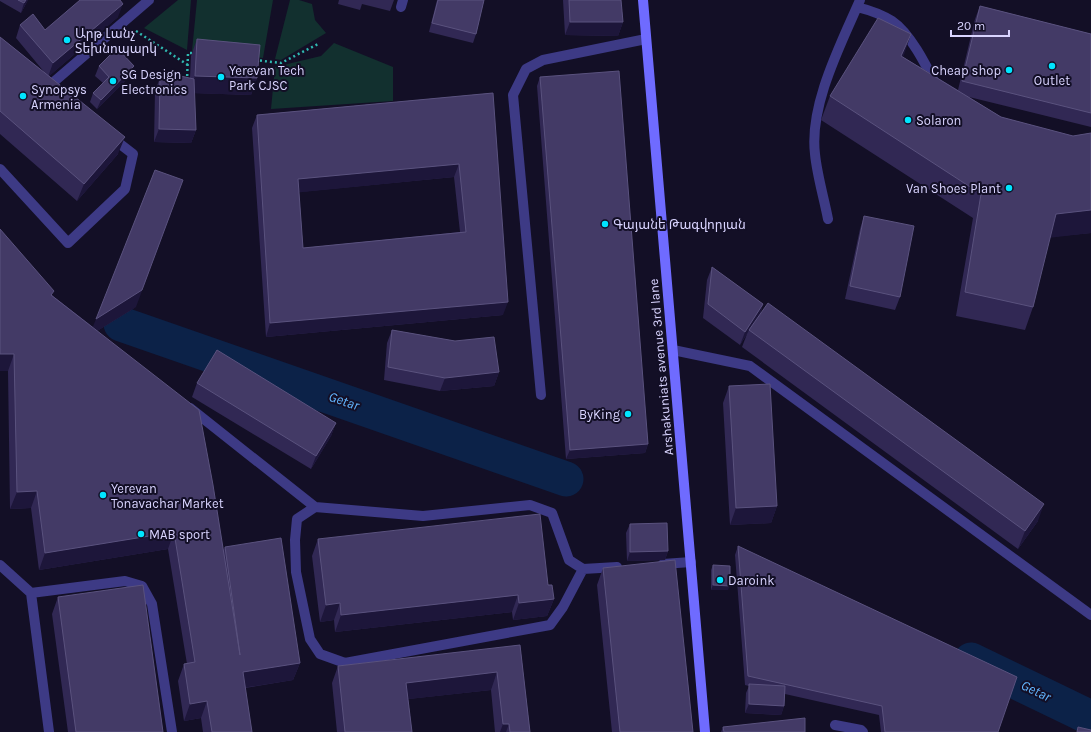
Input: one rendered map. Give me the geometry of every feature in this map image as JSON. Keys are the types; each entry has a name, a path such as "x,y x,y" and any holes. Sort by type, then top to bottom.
{"street":[{"name":"Arshakuniats avenue 3rd lane","path":"643,0 705,732"}],"lane":[{"path":"49,86 149,0"},
{"path":"828,219 815,153 816,124 821,97 858,3 892,21 908,37 922,57 943,97"},
{"path":"541,394 513,95 526,69 543,60 646,39"},
{"path":"0,169 68,243 125,189 133,154 103,130"},
{"path":"673,350 750,366 1091,616"},
{"path":"187,406 315,507 423,516 530,505 552,513 568,560 583,569 631,566"},
{"path":"315,507 298,519 295,540 296,572 310,639 320,654 345,663 550,624 563,606 583,569"},
{"path":"654,565 691,562"},
{"path":"0,566 31,593 49,732"},
{"path":"31,593 124,581 142,586 152,604 172,732"},
{"path":"835,725 861,730 863,732"}],"path":[{"path":"122,22 188,65"},
{"path":"250,60 281,63 318,44"},
{"path":"187,84 188,52 196,53"}],"green space":[{"path":"178,0 191,0 187,50 144,28"},
{"path":"197,0 273,0 263,58 192,51"},
{"path":"290,0 299,0 312,4 315,20 326,33 281,60 275,59"},
{"path":"334,43 393,67 393,101 271,109 275,67 321,56"}],"building":[{"path":"18,0 26,0 24,3"},
{"name":"Արթ Լանչ Տեխնոպարկ","path":"80,0 120,0 123,4 53,63 20,25 33,14 45,30"},
{"path":"438,0 484,0 476,34 432,23"},
{"path":"569,0 621,0 623,22 570,22"},
{"path":"980,6 1091,34 1091,113 962,81"},
{"name":"Van Shoes Plant","path":"878,18 911,34 901,56 1001,117 1073,136 1091,133 1091,210 1056,214 1033,307 965,292 981,194 830,96"},
{"name":"Synopsys Armenia","path":"0,37 125,137 84,184 0,111"},
{"path":"197,39 260,45 257,78 195,76"},
{"name":"SG Design Electronics","path":"117,48 134,66 101,100 93,93 109,77 99,66"},
{"path":"619,71 648,444 570,450 540,77"},
{"path":"176,75 194,79 196,130 159,129 160,78"},
{"path":"493,93 508,302 270,323 257,115","holes":["459,164 466,232 303,248 298,179"]},
{"path":"155,170 183,180 142,290 96,319"},
{"path":"864,216 914,226 900,297 850,286"},
{"path":"0,229 54,291 51,295 199,410 213,485 240,655 225,547 281,538 300,663 243,672 252,732 212,732 207,701 190,704 184,664 195,662 174,532 45,553 37,491 17,492 14,354 0,354"},
{"path":"712,267 763,304 745,332 708,304"},
{"path":"768,303 1044,504 1025,531 749,330"},
{"path":"392,330 455,341 494,337 499,372 445,378 388,367"},
{"path":"217,350 336,423 316,456 197,383"},
{"path":"770,384 777,506 736,508 729,386"},
{"path":"540,514 548,585 552,585 554,599 519,603 518,595 341,615 340,603 326,605 318,539"},
{"path":"667,523 668,551 630,552 630,524"},
{"path":"738,546 1017,677 998,732 885,732 882,706 748,676"},
{"path":"675,560 693,732 620,732 603,568"},
{"name":"Daroink","path":"713,565 730,566 730,586 713,585"},
{"path":"143,585 163,732 76,732 58,597"},
{"path":"520,645 530,732 510,732 509,724 503,724 497,672 406,683 412,732 345,732 338,666"},
{"path":"749,684 785,686 784,706 749,704"},
{"path":"805,718 805,732 724,732 723,727"},
{"path":"1078,727 1091,730 1091,732 1077,732"}],"waterway":[{"name":"Getar","path":"121,324 566,479"},
{"name":"Getar","path":"971,660 1091,718"}],"place":[{"name":"Արթ Լանչ Տեխնոպարկ","path":"67,40"},
{"name":"Outlet","path":"1052,66"},
{"name":"Cheap shop","path":"1009,70"},
{"name":"Yerevan Tech Park CJSC","path":"221,77"},
{"name":"SG Design Electronics","path":"113,81"},
{"name":"Synopsys Armenia","path":"23,96"},
{"name":"Solaron","path":"908,120"},
{"name":"Van Shoes Plant","path":"1009,188"},
{"name":"Գայանե Թագվորյան","path":"605,224"},
{"name":"ByKing","path":"628,414"},
{"name":"Yerevan Tonavachar Market","path":"103,495"},
{"name":"MAB sport","path":"141,534"},
{"name":"Daroink","path":"720,580"}]}
